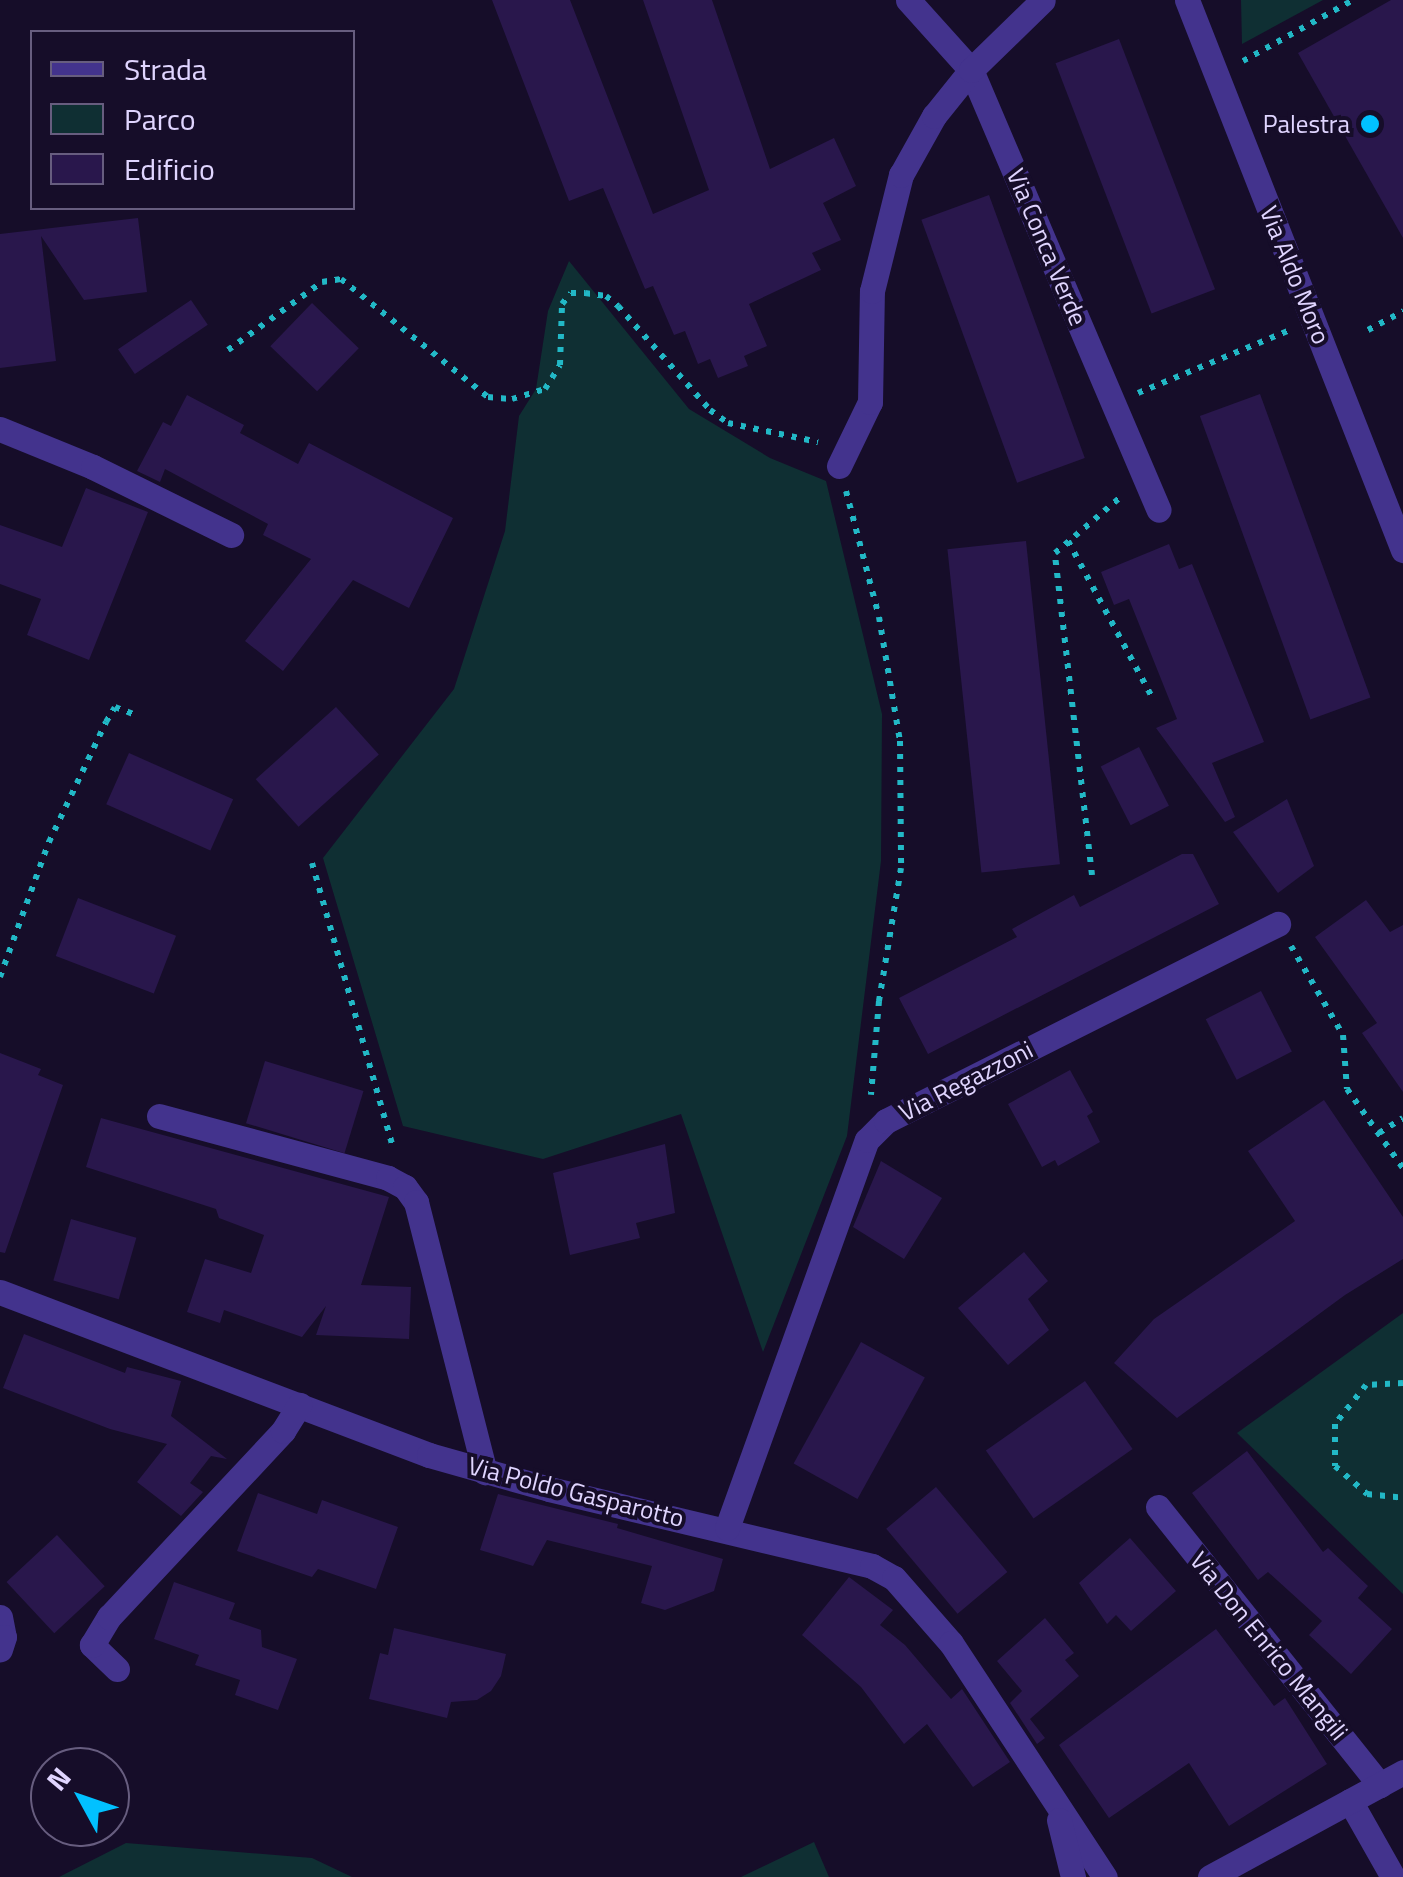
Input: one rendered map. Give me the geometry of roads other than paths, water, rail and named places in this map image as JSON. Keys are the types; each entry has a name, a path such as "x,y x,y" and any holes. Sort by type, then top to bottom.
{"street":[{"name":"Via Conca Verde","path":"908,0 971,70 1160,510"},
{"path":"844,456 870,402 872,290 901,175 934,116 971,70 1044,0"},
{"name":"Via Aldo Moro","path":"1187,0 1403,550"},
{"path":"0,429 93,467 231,534"},
{"name":"Via Regazzoni","path":"727,1528 867,1140 886,1121 1278,924"},
{"path":"159,1116 388,1178 406,1187 416,1202 485,1472"},
{"name":"Via Poldo Gasparotto","path":"0,1292 485,1472 872,1566 894,1578 952,1642 1105,1877"},
{"path":"117,1669 92,1644 108,1617 284,1431 298,1404"},
{"name":"Via Don Enrico Mangili","path":"1158,1508 1392,1778 1210,1877"},
{"path":"0,1617 4,1638 0,1649"},
{"path":"1350,1801 1393,1877"},
{"name":"Via Poldo Gasparotto","path":"1056,1806 1073,1877"}],"place":[{"name":"Palestra","path":"1370,124"}]}
